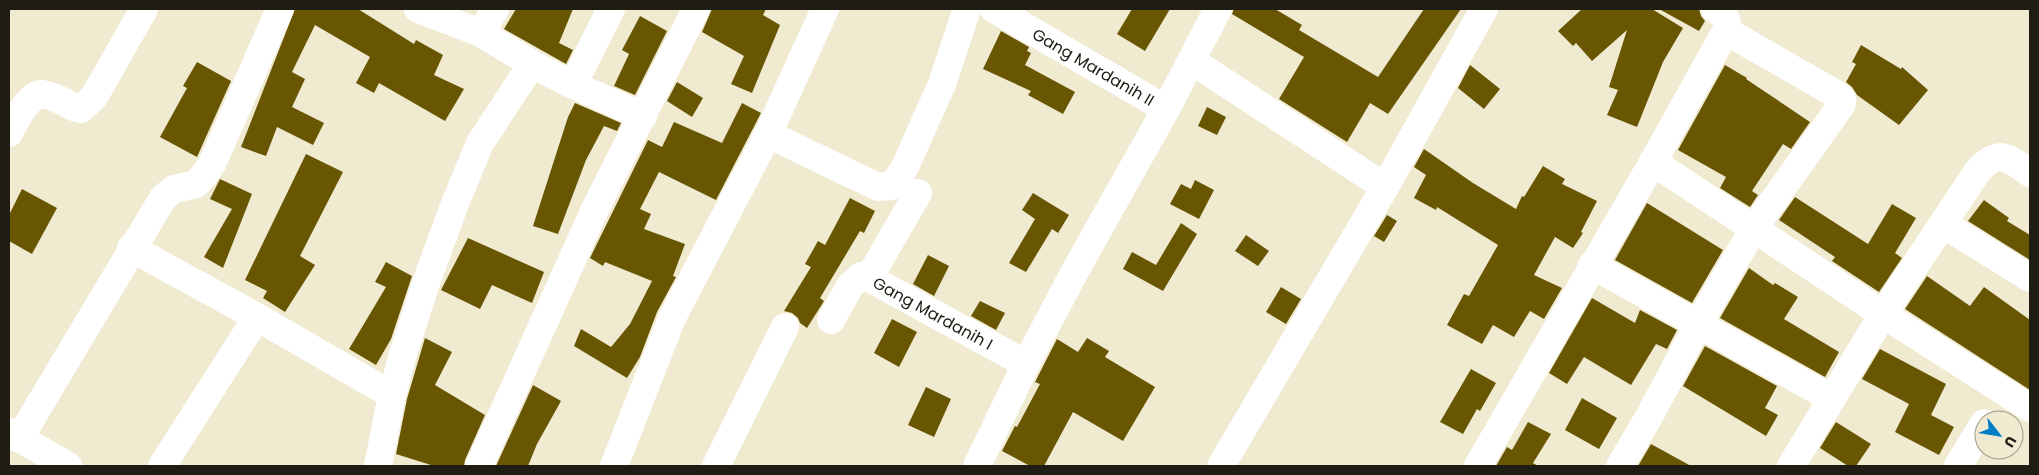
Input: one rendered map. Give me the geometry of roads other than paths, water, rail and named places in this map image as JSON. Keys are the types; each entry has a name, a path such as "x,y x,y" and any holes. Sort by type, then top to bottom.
{"street":[{"path":"9,133 24,108 37,95 43,94 76,108 82,109 88,105 94,98 144,9"},
{"path":"68,466 14,435 163,198 174,189 196,184 213,162 280,9"},
{"path":"418,9 481,33 573,86 643,116"},
{"path":"481,33 495,9"},
{"path":"573,86 610,9"},
{"path":"479,466 596,207 696,9"},
{"path":"614,466 672,318 768,134 826,9"},
{"path":"768,134 878,186 892,186 904,169 942,84 967,9"},
{"name":"Gang Mardanih II","path":"994,9 1166,109"},
{"path":"977,466 1026,364 1074,273 1166,109 1218,9"},
{"path":"1222,466 1385,187 1484,9"},
{"path":"1478,466 1653,162 1721,20 1842,99 1842,104 1754,228 1698,323 1650,415 1620,466"},
{"path":"1192,60 1385,187"},
{"path":"378,466 392,395 427,280 480,142 532,64"},
{"path":"1791,466 1883,314 1977,172 1986,162 1996,156 2009,159 2030,173"},
{"path":"1653,162 1883,314 2030,408"},
{"path":"870,278 918,193"},
{"path":"1943,224 2030,278"},
{"path":"131,248 257,317 392,395"},
{"path":"1592,265 1831,398"},
{"name":"Gang Mardanih I","path":"831,320 856,279 861,276 870,278 1026,364"},
{"path":"162,466 257,317"},
{"path":"716,466 785,327"},
{"path":"1992,410 2003,391"},
{"path":"1958,466 1974,439"}]}
